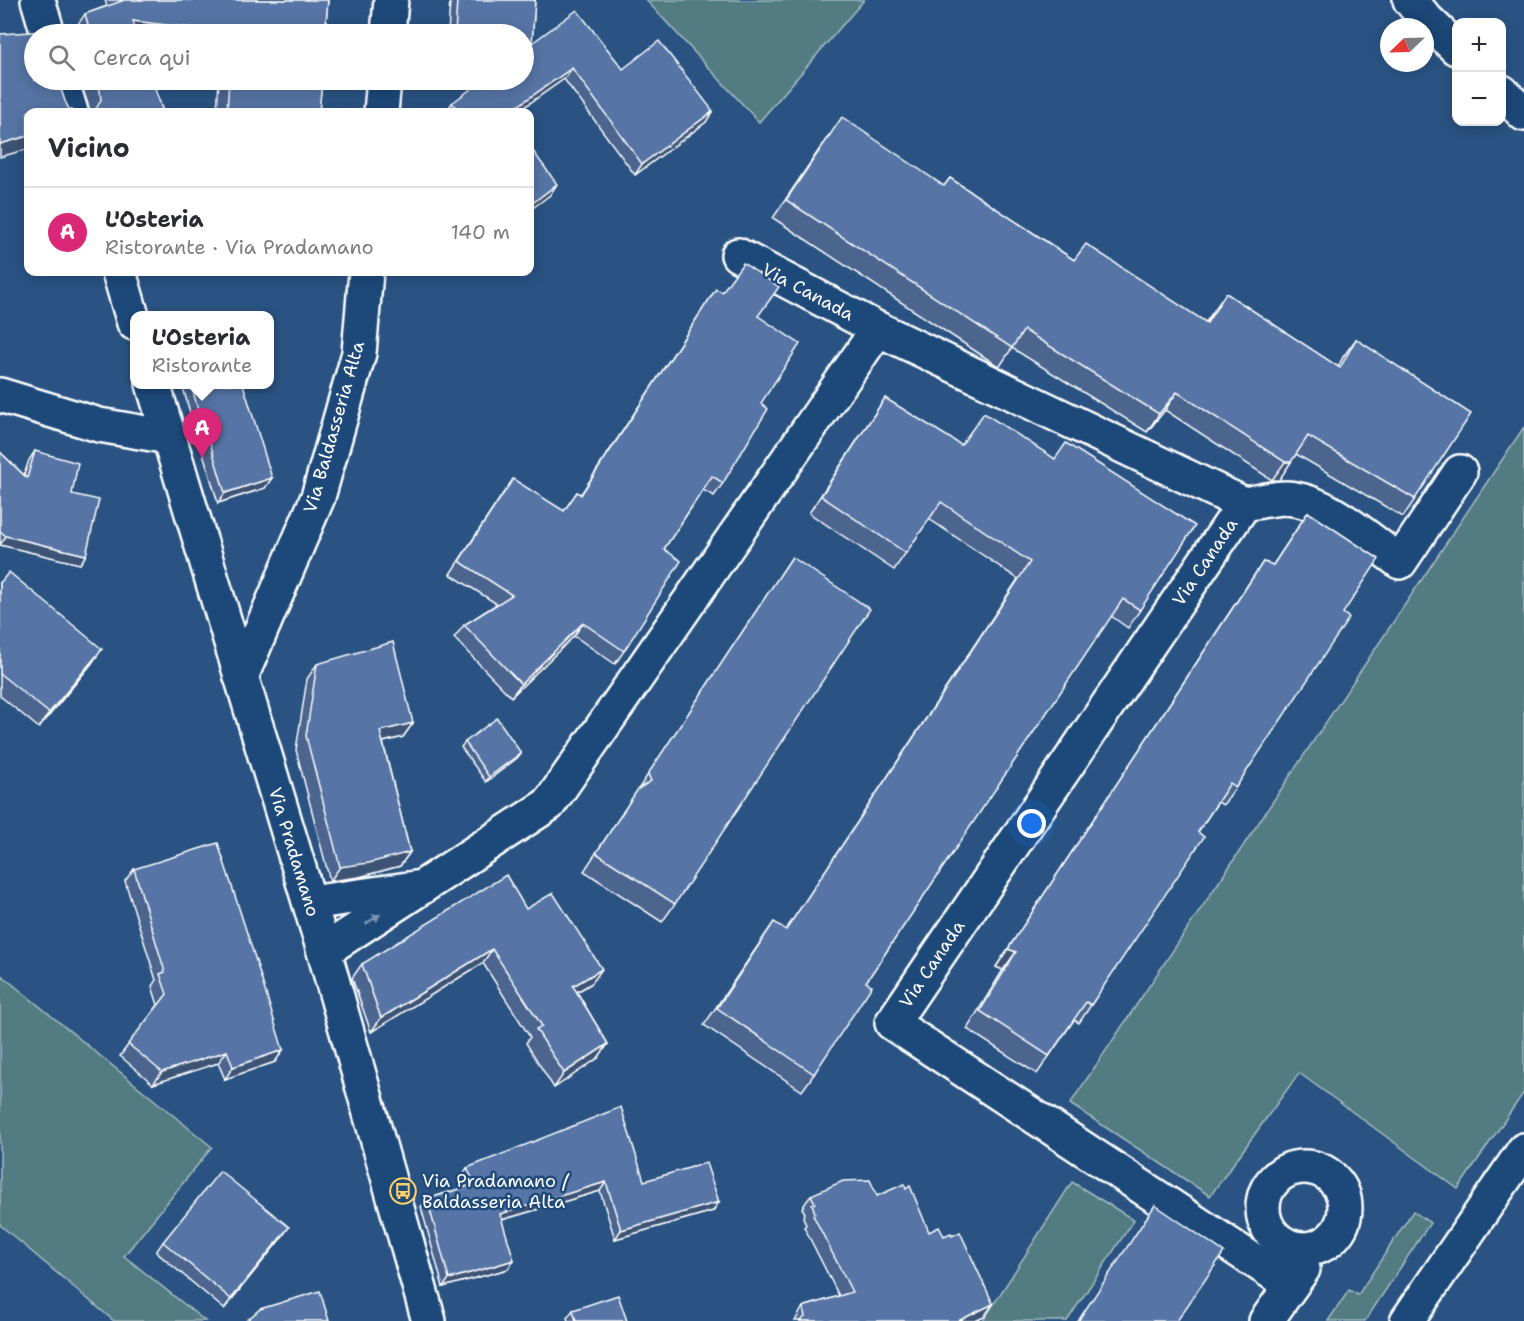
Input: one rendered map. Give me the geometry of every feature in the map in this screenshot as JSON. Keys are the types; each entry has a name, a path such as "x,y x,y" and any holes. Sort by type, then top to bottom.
{"street":[{"path":"38,0 45,24"},
{"path":"389,24 391,0"},
{"path":"1410,0 1452,44"},
{"path":"64,90 70,108"},
{"path":"381,108 383,90"},
{"path":"1506,96 1524,114"},
{"name":"Via Canada","path":"738,255 878,329 1244,504 1286,498 1312,504 1334,514 1400,562 1460,472"},
{"path":"120,276 131,311"},
{"name":"Via Baldasseria Alta","path":"241,677 318,497 359,353 366,276"},
{"path":"324,951 549,804 878,329"},
{"name":"Via Pradamano","path":"155,389 310,903 429,1321"},
{"path":"0,395 99,425 169,437"},
{"name":"Via Canada","path":"1244,504 892,1023 1291,1285"},
{"path":"310,903 422,887"},
{"path":"1407,1321 1524,1150"},
{"path":"1266,1321 1307,1263 1306,1249"}],"green space":[{"path":"646,0 864,0 759,122"},
{"path":"1524,427 1524,1092 1458,1189 1299,1073 1210,1196 1070,1104"},
{"path":"0,974 212,1147 124,1256 205,1321 114,1321 0,1225"},
{"path":"1072,1182 1134,1220 1067,1321 983,1321"},
{"path":"1413,1211 1430,1223 1365,1321 1328,1321 1349,1290 1358,1295"}],"building":[{"path":"328,0 326,24 158,24 133,21 134,24 88,24 85,14 122,1"},
{"path":"457,0 535,0 533,24 456,24"},
{"path":"577,10 623,69 659,41 713,111 642,164 572,68 515,108 456,108 452,103 470,90 534,90 534,42"},
{"path":"24,32 24,90 61,90 68,108 24,108 24,137 0,144 0,34"},
{"path":"155,90 162,108 97,108 101,100 100,91"},
{"path":"228,90 321,90 319,108 227,108"},
{"path":"842,117 944,186 950,178 1074,260 1086,244 1207,323 1226,293 1340,368 1356,339 1471,414 1415,499 1308,436 1291,462 1285,462 1177,392 1159,414 1024,330 1012,348 786,200"},
{"path":"534,152 557,184 534,202"},
{"path":"743,263 779,287 758,316 800,344 761,403 768,409 723,483 712,476 664,549 681,561 624,651 583,623 521,684 464,625 512,595 459,561 513,479 564,511 577,492 581,495 716,289 722,292"},
{"path":"192,389 245,389 272,478 225,493 200,410 198,410"},
{"path":"885,398 961,445 984,413 1055,459 1066,443 1195,526 1140,610 1123,599 866,982 872,986 814,1074 717,1008 774,922 786,930 1030,562 941,502 906,553 821,496"},
{"path":"35,451 78,463 72,494 99,500 86,555 6,536 0,531 0,452 27,478"},
{"path":"1308,512 1379,559 1343,613 1349,618 1236,787 1230,783 1198,832 1204,837 1091,1005 1086,1002 1049,1056 980,1011 1016,952 1008,949 1263,562 1273,565"},
{"path":"792,557 870,609 675,904 596,853 638,789 651,781 648,774"},
{"path":"9,572 102,649 49,713 0,674 0,583"},
{"path":"393,642 413,723 380,731 410,852 369,863 340,867 306,736 317,664"},
{"path":"497,718 521,753 489,777 465,742"},
{"path":"218,843 283,1050 233,1067 227,1051 162,1072 128,1044 167,994 160,974 165,972 134,869"},
{"path":"506,875 526,909 553,893 602,969 573,986 608,1044 564,1073 536,1029 542,1026 492,949 381,1018 362,964"},
{"path":"621,1107 644,1181 706,1163 719,1202 621,1230 606,1182 500,1214 514,1260 449,1279 427,1199 475,1184 467,1168"},
{"path":"220,1171 289,1227 231,1299 163,1242"},
{"path":"870,1180 877,1196 904,1184 906,1189 910,1186 929,1232 939,1227 944,1236 951,1233 952,1236 960,1232 993,1304 958,1321 800,1321 805,1317 803,1307 852,1292 813,1215 815,1213 812,1204 815,1203 811,1195 843,1181"},
{"path":"1155,1205 1224,1252 1177,1321 1078,1321"},
{"path":"320,1291 329,1321 246,1321 260,1309"},
{"path":"618,1295 627,1321 576,1321 573,1310"}],"place":[{"name":"L'Osteria","path":"202,458"},
{"name":"Via Pradamano / Baldasseria Alta","path":"403,1191"}]}
